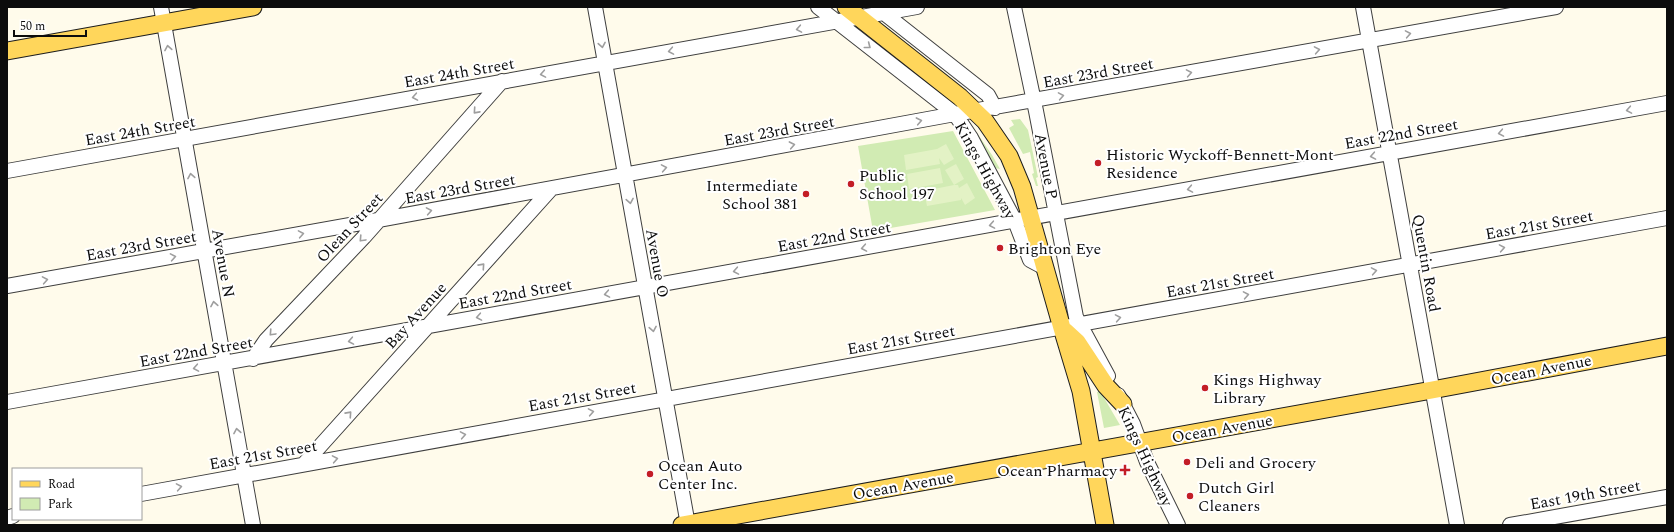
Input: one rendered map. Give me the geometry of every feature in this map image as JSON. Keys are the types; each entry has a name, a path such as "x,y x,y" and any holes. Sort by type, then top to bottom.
{"main road":[{"path":"7,51 162,15 253,7"},
{"name":"Kings Highway","path":"846,7 938,79 985,121 1009,156 1022,187 1023,220 1045,268 1062,328"},
{"path":"1062,328 1077,342 1106,386 1123,404"},
{"path":"1062,328 1081,391 1105,525"},
{"name":"Ocean Avenue","path":"686,525 1667,346"}],"street":[{"name":"Avenue O","path":"595,7 666,399 686,525"},
{"name":"Kings Highway","path":"818,7 955,114 1023,220"},
{"name":"East 24th Street","path":"7,171 860,18 881,10 917,7"},
{"name":"Avenue P","path":"1014,7 1076,315 1080,325"},
{"name":"Quentin Road","path":"1363,7 1457,525"},
{"name":"East 23rd Street","path":"7,286 552,189 955,114 1556,7"},
{"path":"881,10 988,95 995,108"},
{"name":"Avenue N","path":"162,15 253,525"},
{"name":"Olean Street","path":"253,359 266,340 378,220 502,82"},
{"name":"East 22nd Street","path":"7,402 253,359 1667,103"},
{"name":"Bay Avenue","path":"304,464 552,189"},
{"name":"East 21st Street","path":"142,494 1667,218"},
{"name":"Kings Highway","path":"1080,325 1133,424 1147,462 1178,525"},
{"name":"East 19th Street","path":"1510,525 1667,497"}],"green space":[{"path":"1020,119 1028,130 1038,177 1036,178 1038,186 1036,186 1032,174 1034,173 1030,152 1023,154 1009,128 1014,125 1011,120"},
{"path":"953,131 995,210 873,231 858,146"},
{"path":"977,133 1000,169 995,168 976,136"},
{"path":"946,144 954,159 944,165 939,158 940,164 906,170 904,155 937,149"},
{"path":"956,164 964,179 954,185 945,170"},
{"path":"940,168 943,183 909,189 907,174"},
{"path":"967,183 975,198 965,205 961,198 961,200 927,206 924,191 958,185 959,188"},
{"path":"1100,391 1120,425 1104,428 1097,392"}],"place":[{"name":"Historic Wyckoff-Bennett-Mont Residence","path":"1098,163"},
{"name":"Public School 197","path":"851,184"},
{"name":"Intermediate School 381","path":"806,194"},
{"name":"Brighton Eye","path":"1000,248"},
{"name":"Kings Highway Library","path":"1205,388"},
{"name":"Deli and Grocery","path":"1187,462"},
{"name":"Ocean Pharmacy","path":"1125,470"},
{"name":"Ocean Auto Center Inc.","path":"650,474"},
{"name":"Dutch Girl Cleaners","path":"1190,496"}]}
